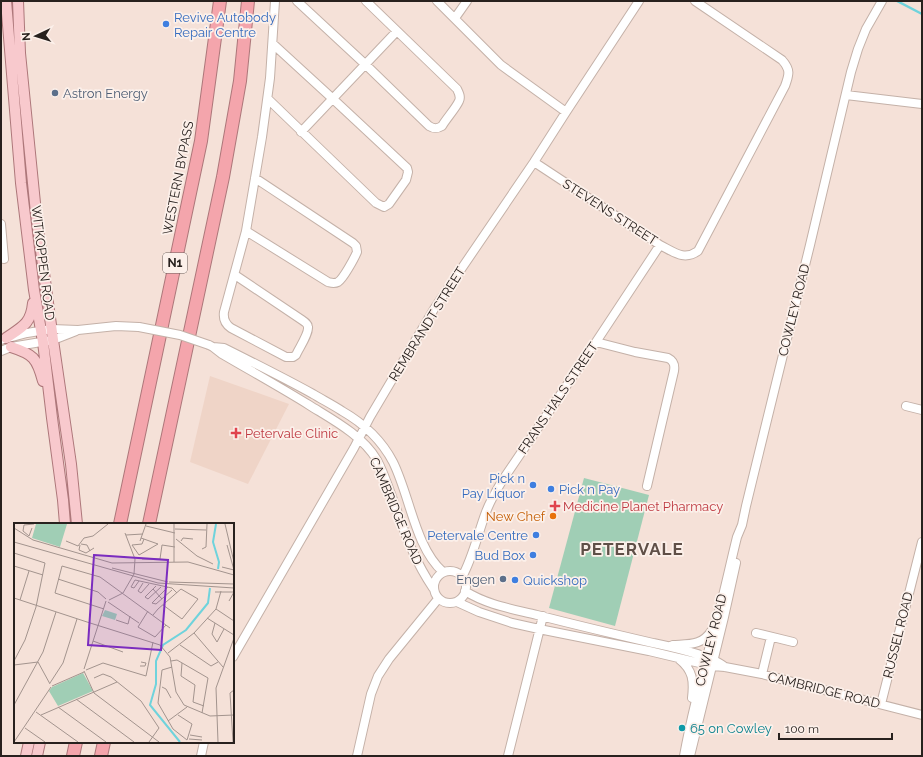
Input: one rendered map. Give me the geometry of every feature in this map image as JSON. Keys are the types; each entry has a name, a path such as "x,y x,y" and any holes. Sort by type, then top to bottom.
{"highway":[{"name":"WESTERN BYPASS","path":"120,523 201,141 220,1"},
{"name":"N1","path":"149,523 224,169 240,81 248,1"},
{"path":"73,756 76,743"},
{"path":"101,756 104,743"}],"main road":[{"name":"WITKOPPEN ROAD","path":"6,1 21,183 34,290 43,342 65,523"},
{"name":"WITKOPPEN ROAD","path":"18,1 20,53 36,213 71,464 77,523"},
{"path":"34,290 32,311 29,321 6,342 26,352 36,362 42,378 52,418"},
{"path":"26,756 29,743"},
{"path":"37,756 40,743"}],"street":[{"path":"234,275 306,322 308,325 307,333 293,357 286,357 227,325 223,317 234,275 246,232 268,99 275,1"},
{"path":"297,1 429,126 435,128 442,126 459,101 459,92 454,85 366,1"},
{"path":"437,1 501,65 566,112"},
{"path":"455,18 467,1"},
{"name":"REMBRANDT STREET","path":"234,655 434,309 534,162 639,1"},
{"name":"STEVENS STREET","path":"534,162 660,245 677,254 688,256 698,251 785,86 789,75 786,64 782,60 695,1"},
{"name":"COWLEY ROAD","path":"690,756 716,621 737,536 742,525 855,57 866,29 882,1"},
{"path":"301,132 398,31"},
{"path":"268,99 376,203 384,207 389,204 408,176 406,168 272,44"},
{"path":"846,95 922,104"},
{"path":"246,232 332,283 336,283 342,278 357,252 356,246 353,243 255,178"},
{"path":"1,224 4,259"},
{"name":"FRANS HALS STREET","path":"460,574 462,565 470,559 488,506 502,481 660,245"},
{"name":"CAMBRIDGE ROAD","path":"6,342 41,330 78,330 116,326 139,327 180,335 211,346 224,348 286,379 344,411 365,427 385,449 399,476 418,533 424,546 436,566 443,572"},
{"name":"CAMBRIDGE ROAD","path":"6,342 43,342 53,340 78,330"},
{"path":"1,351 6,342"},
{"path":"596,342 635,352 668,358 674,363 674,371 647,486"},
{"name":"CAMBRIDGE ROAD","path":"211,346 222,354 288,391 333,420 359,439 371,452 383,474 414,555 422,572 433,588"},
{"path":"906,406 922,410"},
{"name":"COWLEY ROAD","path":"684,756 689,727 709,662 742,537 742,525"},
{"name":"RUSSEL ROAD","path":"881,704 922,542"},
{"path":"450,571 460,574 466,584 466,591 458,602 448,604 438,599 436,596 433,588 434,581 443,572 450,571"},
{"name":"CAMBRIDGE ROAD","path":"466,591 472,596 486,602 577,626 668,646 725,667 762,674 922,715"},
{"path":"357,756 372,694 378,676 389,659 438,599"},
{"name":"CAMBRIDGE ROAD","path":"458,602 479,612 539,630 709,662"},
{"path":"508,756 543,616"},
{"path":"668,646 703,640 711,632 716,621"},
{"path":"756,633 793,642"},
{"path":"762,674 771,637"},
{"path":"676,657 686,665 692,676 693,692 689,727"},
{"path":"201,756 204,743"}],"shaded area":[{"name":"Petervale Clinic","path":"210,376 289,404 248,484 190,462"}],"green space":[{"path":"584,478 649,495 615,626 549,608"}],"waterway":[{"path":"897,1 922,14"}],"place":[{"name":"Revive Autobody Repair Centre","path":"166,24"},
{"name":"Astron Energy","path":"55,93"},
{"name":"Petervale Clinic","path":"236,433"},
{"name":"Pick n Pay Liquor","path":"533,485"},
{"name":"Pick n Pay","path":"551,489"},
{"name":"Medicine Planet Pharmacy","path":"555,506"},
{"name":"New Chef","path":"553,516"},
{"name":"Petervale Centre","path":"536,535"},
{"name":"Bud Box","path":"533,555"},
{"name":"Engen","path":"503,579"},
{"name":"Quickshop","path":"515,580"},
{"name":"65 on Cowley","path":"682,728"}],"district":[{"name":"PETERVALE","path":"632,549"}]}
